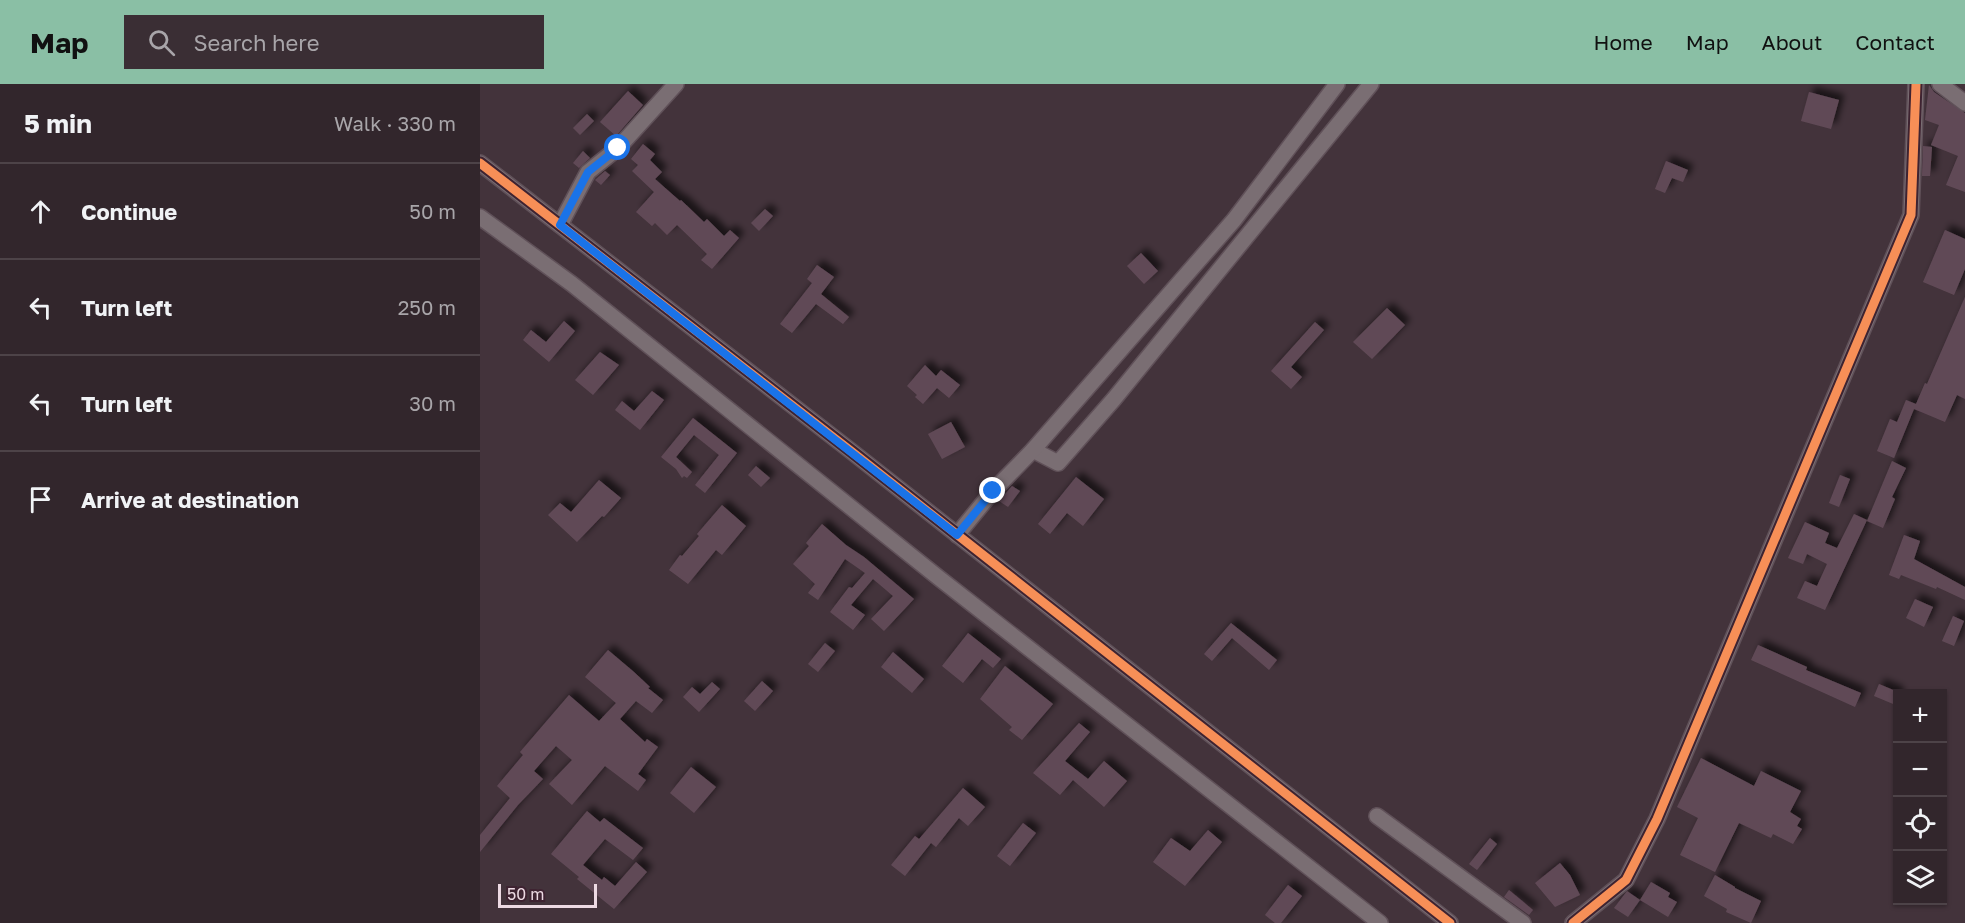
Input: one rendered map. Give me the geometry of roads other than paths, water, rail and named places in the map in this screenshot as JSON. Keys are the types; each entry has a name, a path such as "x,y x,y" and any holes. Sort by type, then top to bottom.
{"street":[{"path":"560,225 588,172 618,148 676,84"},
{"path":"957,535 993,491 1033,450 1234,220 1337,84"},
{"path":"1033,450 1058,463 1121,390 1371,84"},
{"path":"1573,923 1626,880 1657,819 1911,215 1916,84"},
{"path":"1940,84 1965,103"},
{"path":"480,163 1450,923"},
{"path":"480,217 572,284 948,586 1380,923"},
{"path":"1377,816 1523,923"}]}
